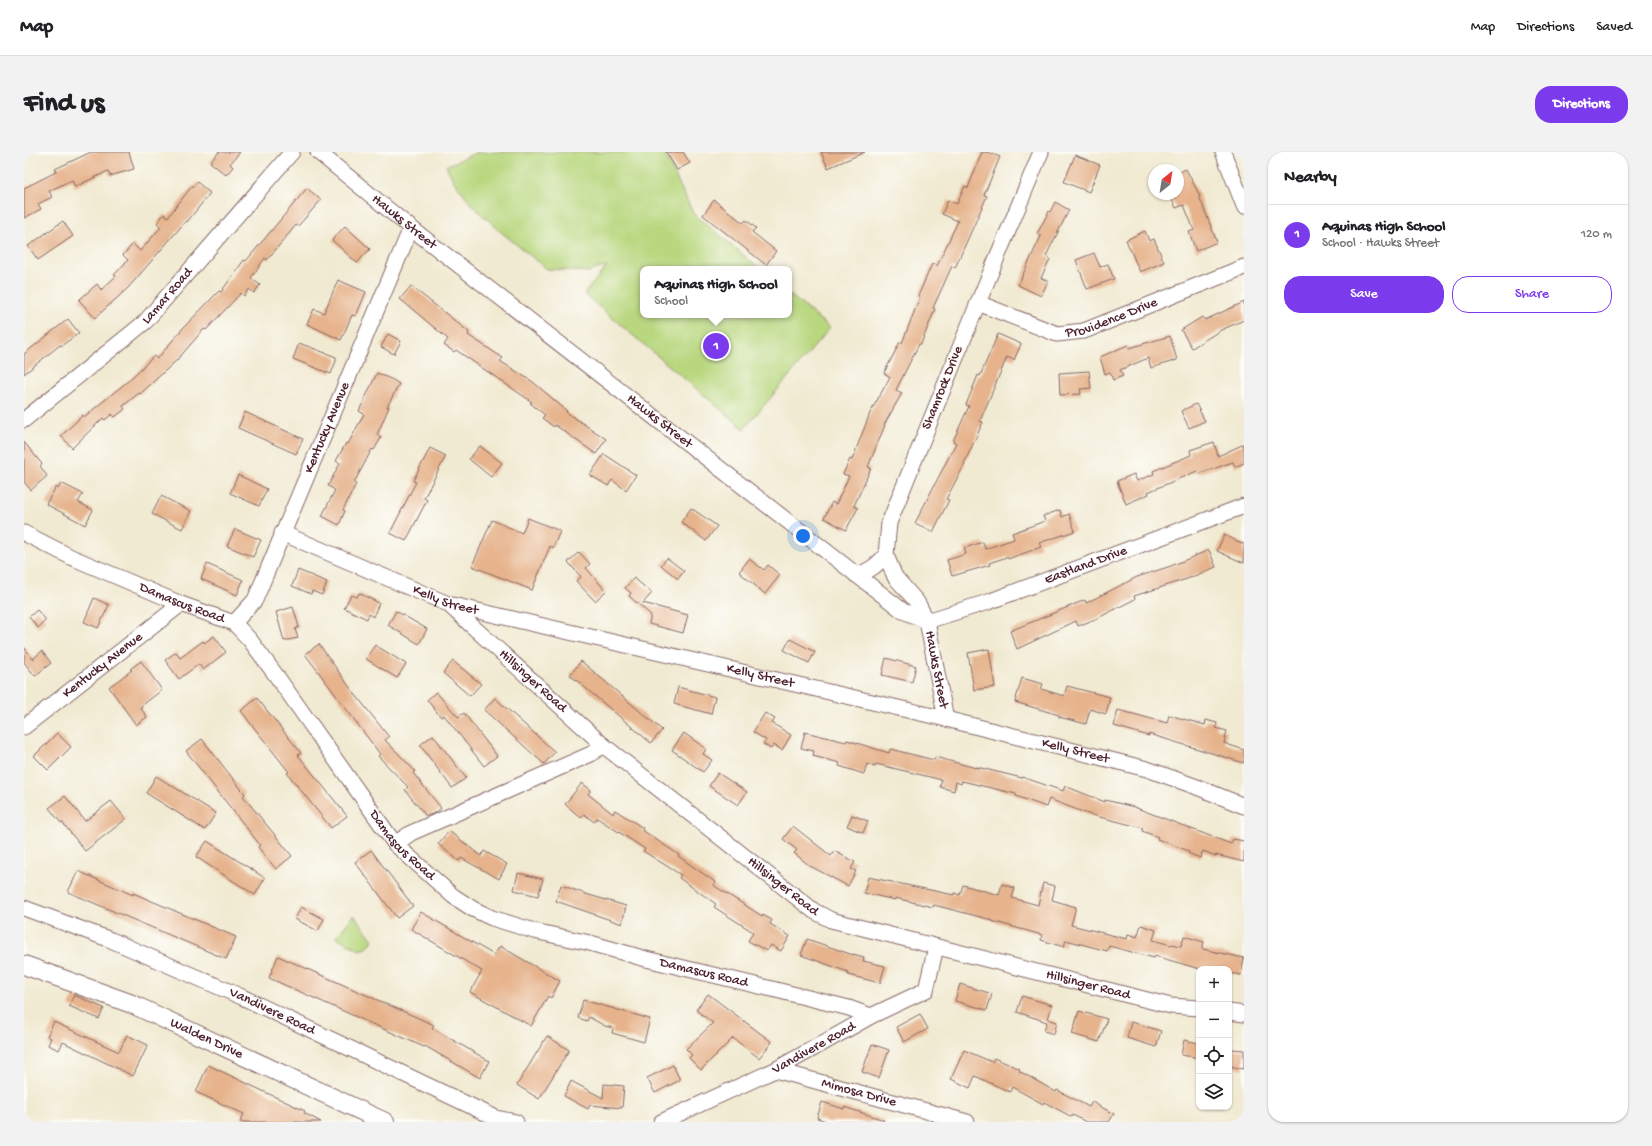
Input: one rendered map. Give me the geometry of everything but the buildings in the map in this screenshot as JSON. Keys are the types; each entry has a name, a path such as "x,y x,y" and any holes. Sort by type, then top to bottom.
{"street":[{"name":"Lamar Road","path":"24,420 146,322 292,152"},
{"name":"Hawks Street","path":"318,152 411,228 903,612 927,621 946,719"},
{"name":"Shamrock Drive","path":"927,621 917,602 895,577 886,555 889,523 1041,152"},
{"path":"1223,152 1244,206"},
{"name":"Kentucky Avenue","path":"234,623 255,600 282,532 411,228"},
{"name":"Providence Drive","path":"978,303 1057,334 1084,331 1244,267"},
{"name":"Eastland Drive","path":"927,621 988,602 1244,506"},
{"name":"Kelly Street","path":"282,532 448,604 946,719 1147,769 1244,806"},
{"name":"Damascus Road","path":"24,533 71,557 181,604 234,623 250,640 278,678 395,844 453,896 473,909 492,918 534,931 590,943 646,959 849,1008 871,1016"},
{"path":"856,575 869,570 878,564 886,555"},
{"name":"Kentucky Avenue","path":"24,727 181,604"},
{"name":"Hillsinger Road","path":"448,604 603,745 814,911 831,920 936,947 1172,1006 1196,1008"},
{"path":"395,844 411,833 591,754 603,745"},
{"name":"Vandivere Road","path":"24,908 111,940 242,997 496,1118 516,1122"},
{"name":"Vandivere Road","path":"661,1122 774,1070 871,1016 926,990 936,947"},
{"name":"Walden Drive","path":"24,965 132,1004 385,1122"},
{"path":"1232,1012 1244,1014"},
{"name":"Mimosa Drive","path":"774,1070 967,1122"}],"green space":[{"path":"478,152 664,152 693,213 756,266 640,266 640,318 792,318 792,296 830,328 744,429 584,294 607,266 588,272 547,269 501,232 475,208 455,183 446,166"},
{"path":"354,915 373,940 367,948 360,950 336,937"}],"place":[{"name":"Aquinas High School","path":"716,346"}]}
